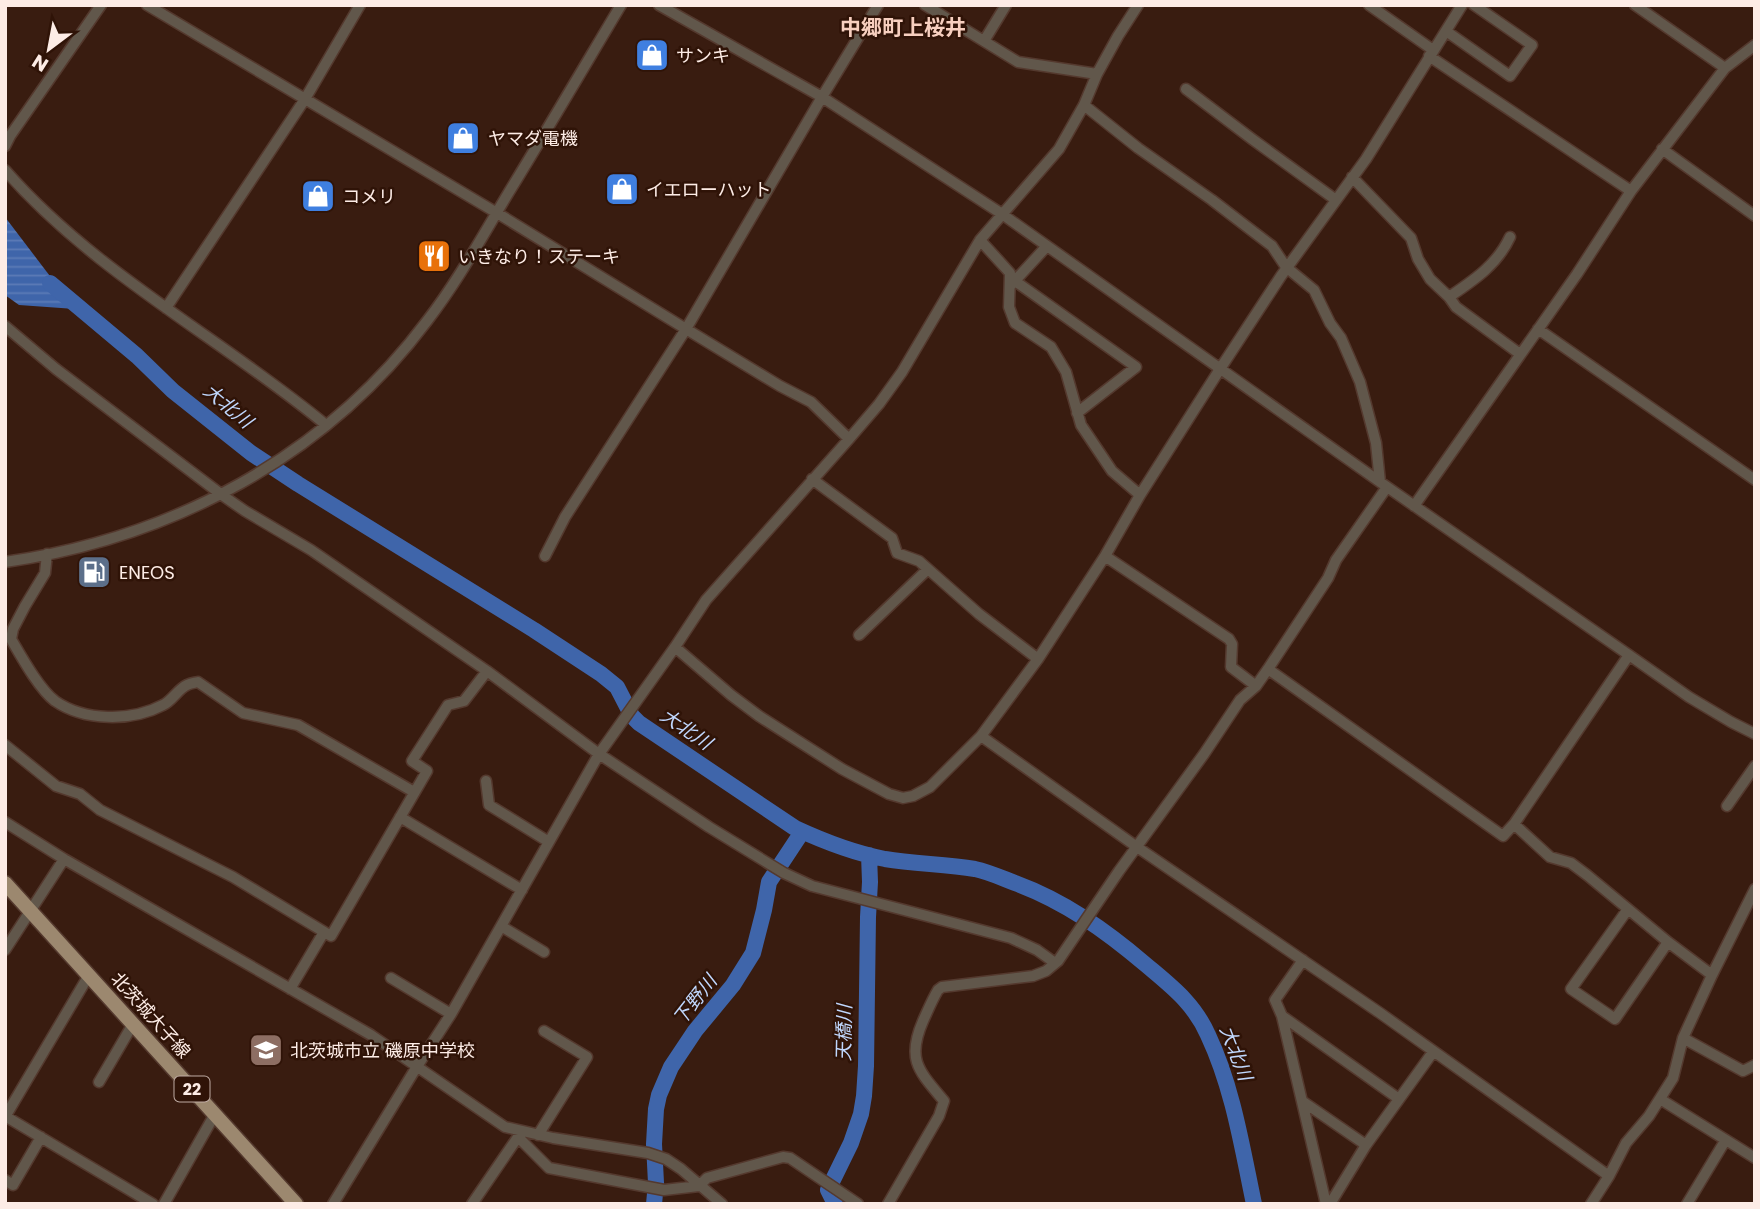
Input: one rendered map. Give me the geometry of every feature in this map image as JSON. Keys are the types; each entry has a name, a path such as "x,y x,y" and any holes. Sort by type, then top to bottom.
{"main road":[{"name":"北茨城大子線","path":"5,883 296,1204"}],"street":[{"path":"5,146 101,5"},
{"path":"148,5 780,386 811,402 849,439"},
{"path":"166,309 305,99 360,5"},
{"path":"5,562 123,536 157,524 224,494 265,470 324,427 385,370 427,322 497,213 621,5"},
{"path":"659,5 822,97 1002,214 1689,697 1755,734"},
{"path":"545,556 565,517 686,329 878,5"},
{"path":"925,5 1017,62 1097,74"},
{"path":"984,41 1006,5"},
{"path":"333,1204 451,1014 601,752 706,600 879,404 902,372 980,240 1059,149 1084,105 1097,74 1138,5"},
{"path":"1369,5 1431,53 1631,191"},
{"path":"672,651 759,716 842,769 889,794 903,799 930,787 981,736 1038,659 1220,369 1287,268 1366,159 1462,5"},
{"path":"1446,31 1510,76 1532,45 1474,5"},
{"path":"1635,5 1725,68"},
{"path":"1414,506 1662,149 1725,68 1755,46"},
{"path":"1186,89 1336,200"},
{"path":"888,1204 934,1124 944,1101 925,1078 914,1053 916,1037 938,990 1032,976 1046,971 1057,962 1240,700 1256,686 1268,669 1328,578 1336,560 1384,485 1360,382 1314,290 1287,268 1272,246 1084,105"},
{"path":"1662,149 1755,216"},
{"path":"5,170 26,194 62,227 166,309 298,402 324,427"},
{"path":"1352,177 1411,238 1418,259 1430,279 1456,307 1520,354"},
{"path":"1449,297 1485,272 1504,250 1510,237"},
{"path":"980,240 1010,273 1012,284 1009,307 1015,323 1051,347 1066,372 1081,425 1112,471 1140,495"},
{"path":"1012,284 1047,246"},
{"path":"1012,284 1136,367 1077,412"},
{"path":"5,326 56,369 245,512 311,550 709,827 779,870 812,886 1011,938 1057,962"},
{"path":"1538,330 1755,480"},
{"path":"813,479 892,538 897,553 919,561 979,614 1038,659"},
{"path":"47,554 45,573 8,638 53,699 76,712 114,717 138,715 164,705 187,685 198,682 243,713 298,724 414,792"},
{"path":"1105,556 1229,639 1233,644 1231,667 1256,686"},
{"path":"859,635 928,569"},
{"path":"1268,669 1503,836 1514,824 1629,655"},
{"path":"5,745 57,786 80,794 100,810 233,877 331,936 427,771 412,761 448,705 464,701 486,671"},
{"path":"981,736 1609,1176"},
{"path":"1727,806 1755,766"},
{"path":"486,781 489,805 549,842"},
{"path":"400,817 522,890"},
{"path":"5,822 64,859 371,1035 494,1121 519,1134 549,1168 664,1189 699,1186 707,1178 783,1157 790,1158 858,1204"},
{"path":"1514,824 1550,858 1571,863 1712,975"},
{"path":"5,950 64,859"},
{"path":"1591,1204 1626,1143 1649,1116 1673,1078 1683,1038 1755,889"},
{"path":"1628,909 1572,989 1615,1019 1668,942"},
{"path":"501,926 544,952"},
{"path":"290,989 324,932"},
{"path":"1303,960 1275,1000 1282,1016 1328,1204"},
{"path":"89,975 5,1116 153,1204"},
{"path":"391,978 451,1014"},
{"path":"1282,1016 1399,1099"},
{"path":"99,1082 133,1024"},
{"path":"538,1135 587,1057 544,1031"},
{"path":"1683,1038 1742,1071 1755,1065"},
{"path":"1328,1204 1366,1145 1433,1052"},
{"path":"1660,1099 1755,1158"},
{"path":"1302,1101 1366,1145"},
{"path":"164,1204 215,1114"},
{"path":"519,1134 538,1135 666,1159 722,1204"},
{"path":"472,1204 519,1134"},
{"path":"5,1180 13,1185 41,1137"},
{"path":"1688,1204 1725,1140"}],"water":[{"path":"5,217 75,309 19,305 5,295"}],"waterway":[{"name":"大北川","path":"50,283 137,356 173,391 251,453 601,674 617,687 632,716 639,723 795,828 873,856 896,861 964,867 990,873 1050,898 1115,940 1173,988 1189,1004 1202,1024 1224,1076 1241,1139 1254,1204"},
{"name":"下野川","path":"654,1204 654,1144 659,1095 671,1067 695,1031 733,985 753,953 769,882 802,832"},
{"name":"天橋川","path":"835,1204 828,1190 851,1143 864,1096 869,855"}],"place":[{"name":"サンキ","path":"652,55"},
{"name":"ヤマダ電機","path":"463,138"},
{"name":"イエローハット","path":"622,189"},
{"name":"コメリ","path":"318,196"},
{"name":"いきなり！ステーキ","path":"434,256"},
{"name":"ENEOS","path":"94,572"},
{"name":"北茨城市立 磯原中学校","path":"266,1050"}],"district":[{"name":"中郷町上桜井","path":"903,27"}]}
